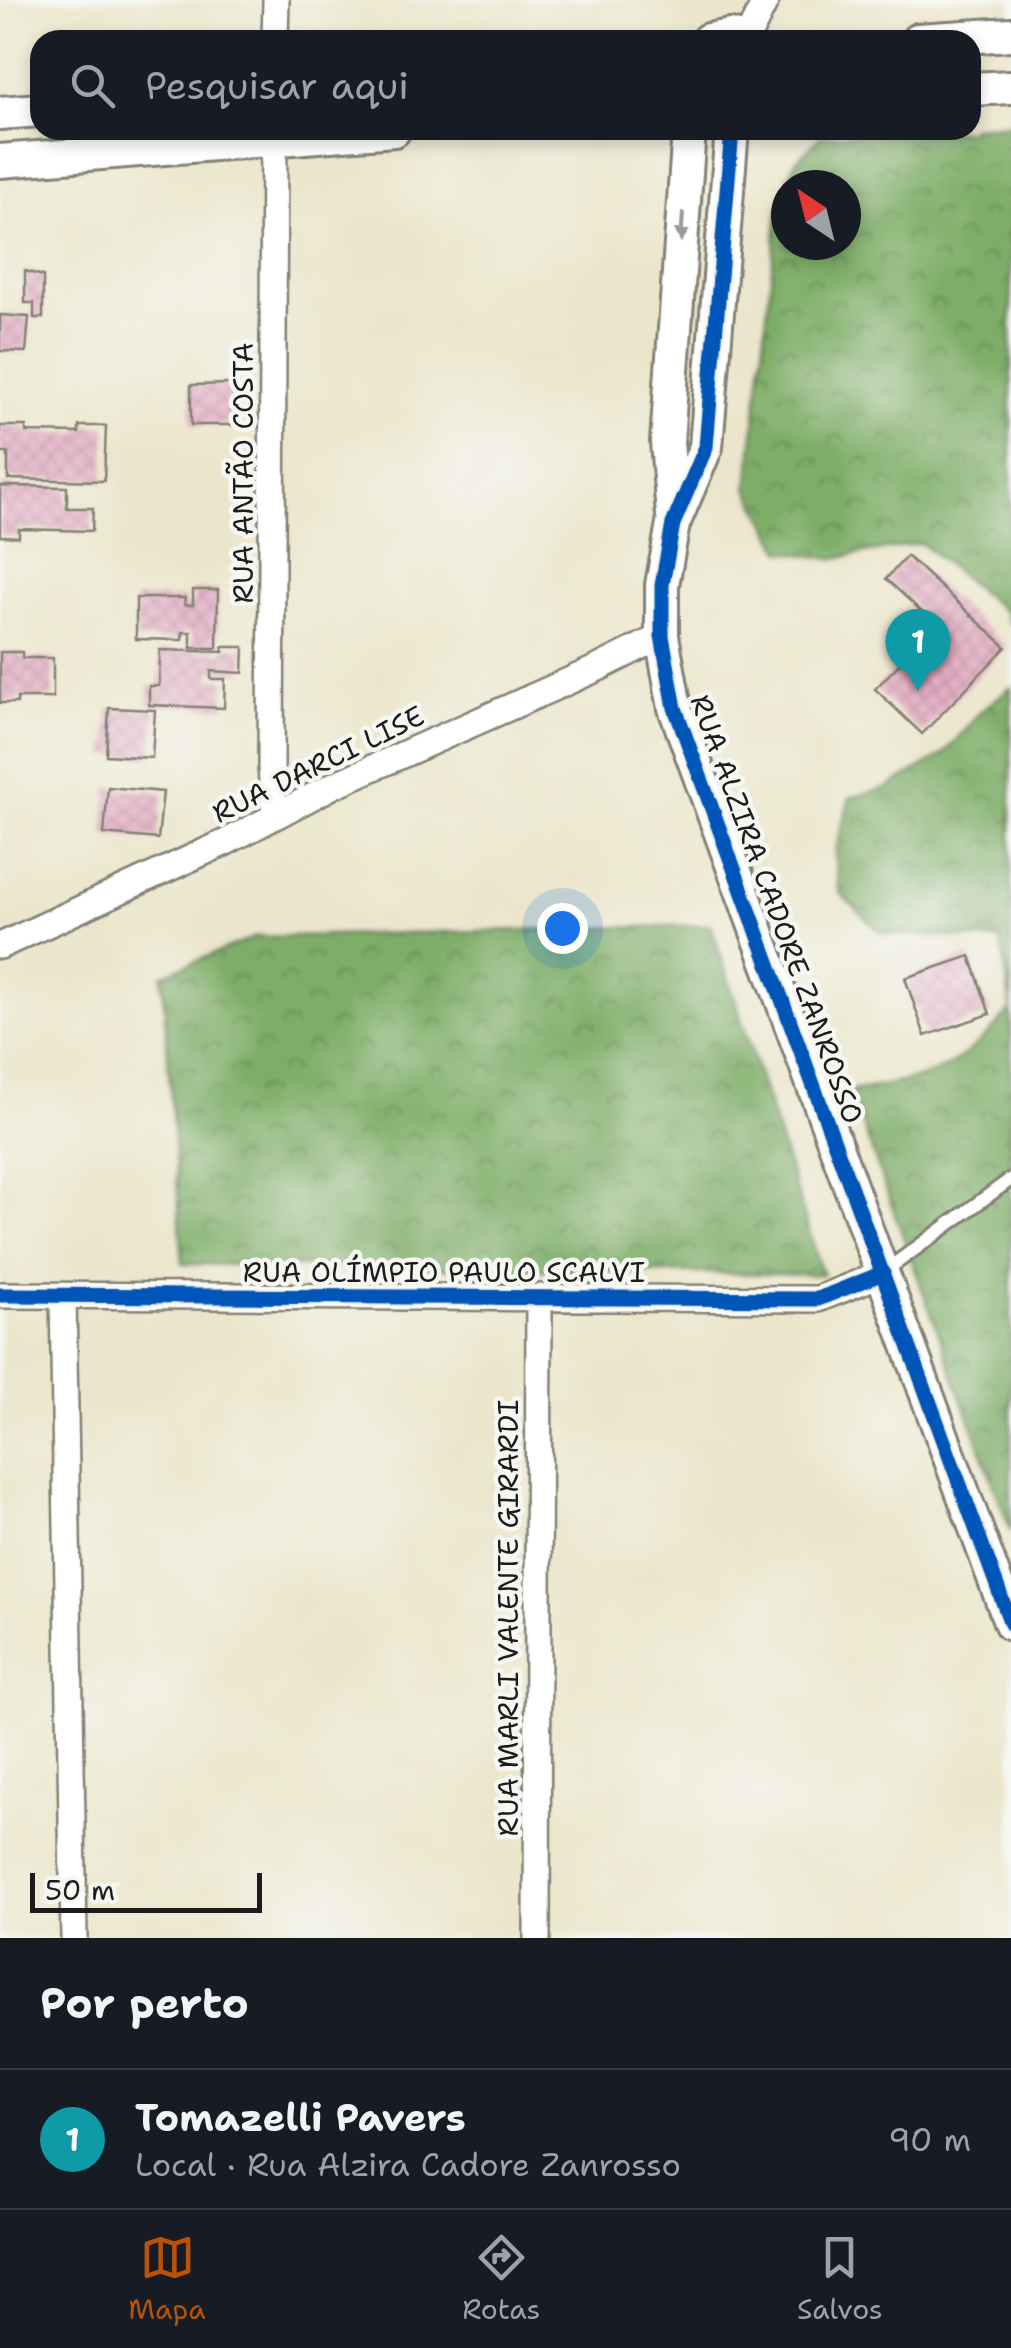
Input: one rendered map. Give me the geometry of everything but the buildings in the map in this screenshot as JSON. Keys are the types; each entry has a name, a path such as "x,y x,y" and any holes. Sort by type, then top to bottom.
{"street":[{"path":"275,30 276,0"},
{"path":"751,30 766,0"},
{"path":"981,36 1011,34"},
{"path":"981,88 1011,86"},
{"path":"0,113 30,111"},
{"path":"0,161 221,140"},
{"name":"RUA ANTÃO COSTA","path":"274,140 270,768 275,816"},
{"name":"RUA ALZIRA CADORE ZANROSSO","path":"673,524 668,442 688,140"},
{"name":"RUA ALZIRA CADORE ZANROSSO","path":"731,140 706,446 673,524 662,585 662,636 675,708 1011,1624"},
{"name":"RUA DARCI LISE","path":"0,946 334,785 662,636"},
{"name":"RUA OLÍMPIO PAULO SCALVI","path":"0,1296 818,1299 883,1273"},
{"path":"63,1296 74,1938"},
{"name":"RUA MARLI VALENTE GIRARDI","path":"537,1938 540,1298"}],"lane":[{"path":"883,1273 1011,1179"}],"green space":[{"path":"1011,124 1011,627 1005,612 921,543 831,559 782,551 748,488 773,260 861,260 861,170 792,170 795,162 817,140 981,140 981,126"},
{"path":"1011,687 1011,1008 1001,940 881,933 839,892 835,852 850,798 887,788 944,754 980,712"},
{"path":"711,925 823,1275 183,1264 162,975 256,937"},
{"path":"1011,1009 1011,1532 850,1091 941,1070 974,1047"}],"cycle path":[{"path":"731,140 706,447 673,524 662,585 662,636 675,708 1011,1624"},
{"path":"0,1295 818,1299 883,1273"}],"place":[{"name":"Tomazelli Pavers","path":"918,691"}]}
